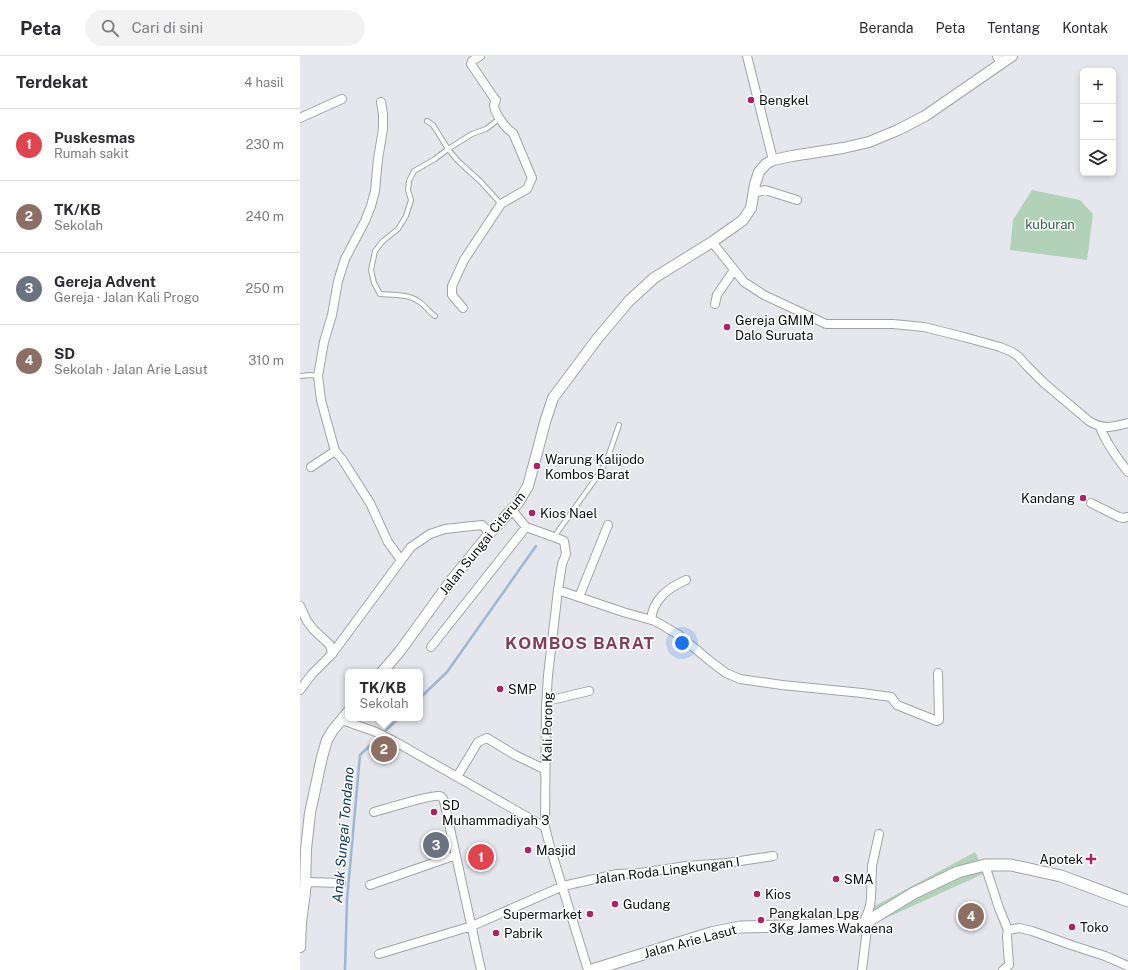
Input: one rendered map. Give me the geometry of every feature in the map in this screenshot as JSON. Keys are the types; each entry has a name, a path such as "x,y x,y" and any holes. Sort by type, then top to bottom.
{"main road":[{"name":"Jalan Arie Lasut","path":"592,970 711,933 740,927 863,924 920,890 958,872 985,865 1011,865 1061,876 1128,901"}],"street":[{"path":"463,308 452,295 452,286 464,260 501,204 527,188 532,178 513,133 506,128 495,109 494,105 496,100 472,64 472,61 480,56"},
{"path":"747,56 773,160 869,142 898,130 926,116 999,60 1012,56"},
{"path":"300,118 342,99"},
{"path":"381,102 383,129 375,191 365,221 345,259 338,281 318,376 321,400 335,451 342,459 370,503 388,542 401,560"},
{"name":"Jalan Sungai Citarum","path":"385,669 400,651 450,582 490,533 518,503 528,486 553,398 597,339 629,301 654,278 712,242 743,220 751,208 755,184 759,172 766,164 773,160"},
{"path":"754,193 765,190 797,200"},
{"path":"712,242 744,282 764,295 826,324 893,324 924,327 1006,350 1019,357 1044,383 1089,421 1100,427 1128,423"},
{"path":"715,304 717,295 734,270"},
{"path":"1100,427 1128,472"},
{"path":"311,467 335,451"},
{"path":"1091,503 1119,517 1128,517"},
{"path":"512,510 526,527 554,536"},
{"path":"300,690 312,674 332,654 411,547 430,534 445,529 482,525 490,533"},
{"path":"579,598 608,525"},
{"path":"431,647 526,527"},
{"name":"Kali Porong","path":"554,536 564,541 566,554 562,564 558,590 548,675 545,827 588,970"},
{"path":"651,620 652,614 660,599 675,585 686,580"},
{"path":"558,590 579,598 655,621 679,635 726,673 740,679 891,697 897,705 937,721 939,720 938,673"},
{"path":"300,606 307,621 313,629 330,645 332,654"},
{"path":"547,701 589,691"},
{"path":"305,892 306,849 310,813 320,764 327,740 345,716"},
{"path":"355,721 394,741 545,827"},
{"path":"457,777 478,742 487,738 515,755 544,769 546,780"},
{"path":"374,812 429,797 443,797 481,970"},
{"path":"862,970 867,929 863,924 870,906 872,866 880,834"},
{"path":"370,885 456,855"},
{"name":"Jalan Roda Lingkungan I","path":"379,954 472,926 562,886 617,874 640,873 686,866 727,863 773,856"},
{"path":"985,865 1008,930 1009,965 1003,970"},
{"path":"300,947 300,921 308,882 341,883"},
{"path":"1008,930 1019,928 1032,931 1071,946 1105,956 1128,966"}],"lane":[{"path":"435,316 430,313 420,302 414,299 380,294 374,283 372,270 375,251 383,241 398,229 406,216 410,200 408,190 409,181 414,171 472,134 486,129 500,118"},
{"path":"426,120 432,125 458,161 484,185 501,204"},
{"path":"300,376 318,376"},
{"path":"554,536 600,471 608,457 619,425"}],"green space":[{"name":"kuburan","path":"1032,190 1080,200 1093,214 1087,260 1010,250 1013,220"},
{"path":"975,852 985,873 871,925 873,907"}],"waterway":[{"name":"Anak Sungai Tondano","path":"423,695 447,672 536,546"},
{"name":"Anak Sungai Tondano","path":"383,733 396,721"},
{"name":"Anak Sungai Tondano","path":"345,970 347,900 360,755 380,736"}],"place":[{"name":"Bengkel","path":"751,100"},
{"name":"Gereja GMIM Dalo Suruata","path":"727,327"},
{"name":"Warung Kalijodo Kombos Barat","path":"537,466"},
{"name":"Kandang","path":"1083,498"},
{"name":"Kios Nael","path":"532,513"},
{"name":"SMP","path":"500,689"},
{"name":"TK/KB","path":"384,749"},
{"name":"SD Muhammadiyah 3","path":"434,812"},
{"name":"Gereja Advent","path":"436,845"},
{"name":"Masjid","path":"528,850"},
{"name":"Puskesmas","path":"481,857"},
{"name":"Apotek","path":"1091,859"},
{"name":"SMA","path":"836,879"},
{"name":"Kios","path":"757,894"},
{"name":"Gudang","path":"615,904"},
{"name":"Supermarket","path":"590,914"},
{"name":"SD","path":"971,916"},
{"name":"Pangkalan Lpg 3Kg James Wakaena","path":"761,920"},
{"name":"Toko","path":"1072,927"},
{"name":"Pabrik","path":"496,933"}],"district":[{"name":"KOMBOS BARAT","path":"580,643"}]}
